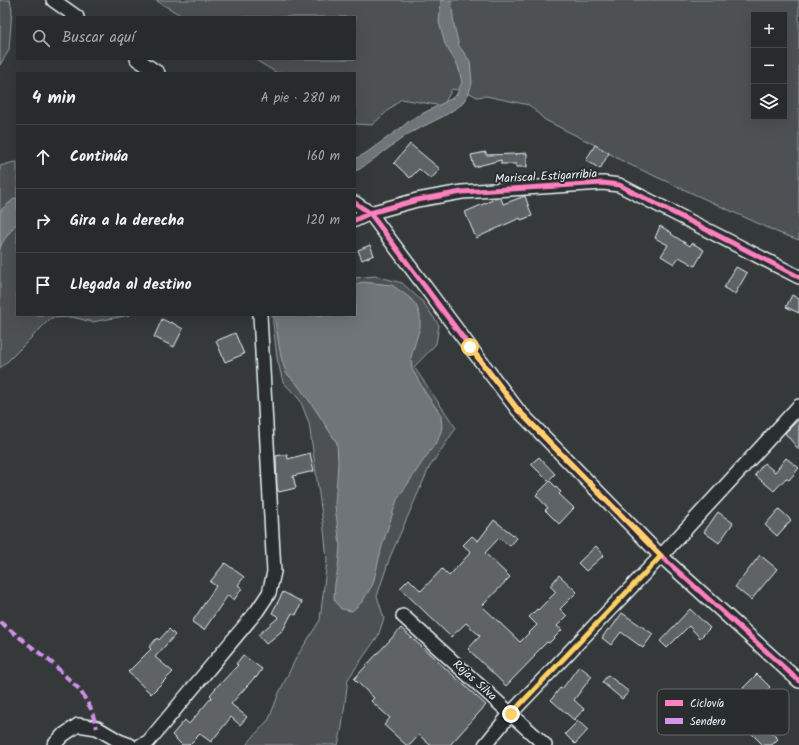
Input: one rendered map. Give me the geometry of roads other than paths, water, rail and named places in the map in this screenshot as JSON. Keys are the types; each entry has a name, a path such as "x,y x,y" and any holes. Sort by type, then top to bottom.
{"street":[{"path":"53,0 76,16"},
{"path":"138,60 156,72"},
{"name":"Mariscal Estigarribia","path":"356,220 370,213 417,200 462,192 603,182 619,185 799,277"},
{"path":"356,204 370,213 518,410 661,556 799,681"},
{"path":"141,745 148,742 257,611 269,593 274,572 260,316"},
{"path":"485,745 511,714 661,556 799,406"},
{"name":"Rojas Silva","path":"403,616 545,745"},
{"path":"54,745 62,736 78,725 97,728 130,745"}]}
